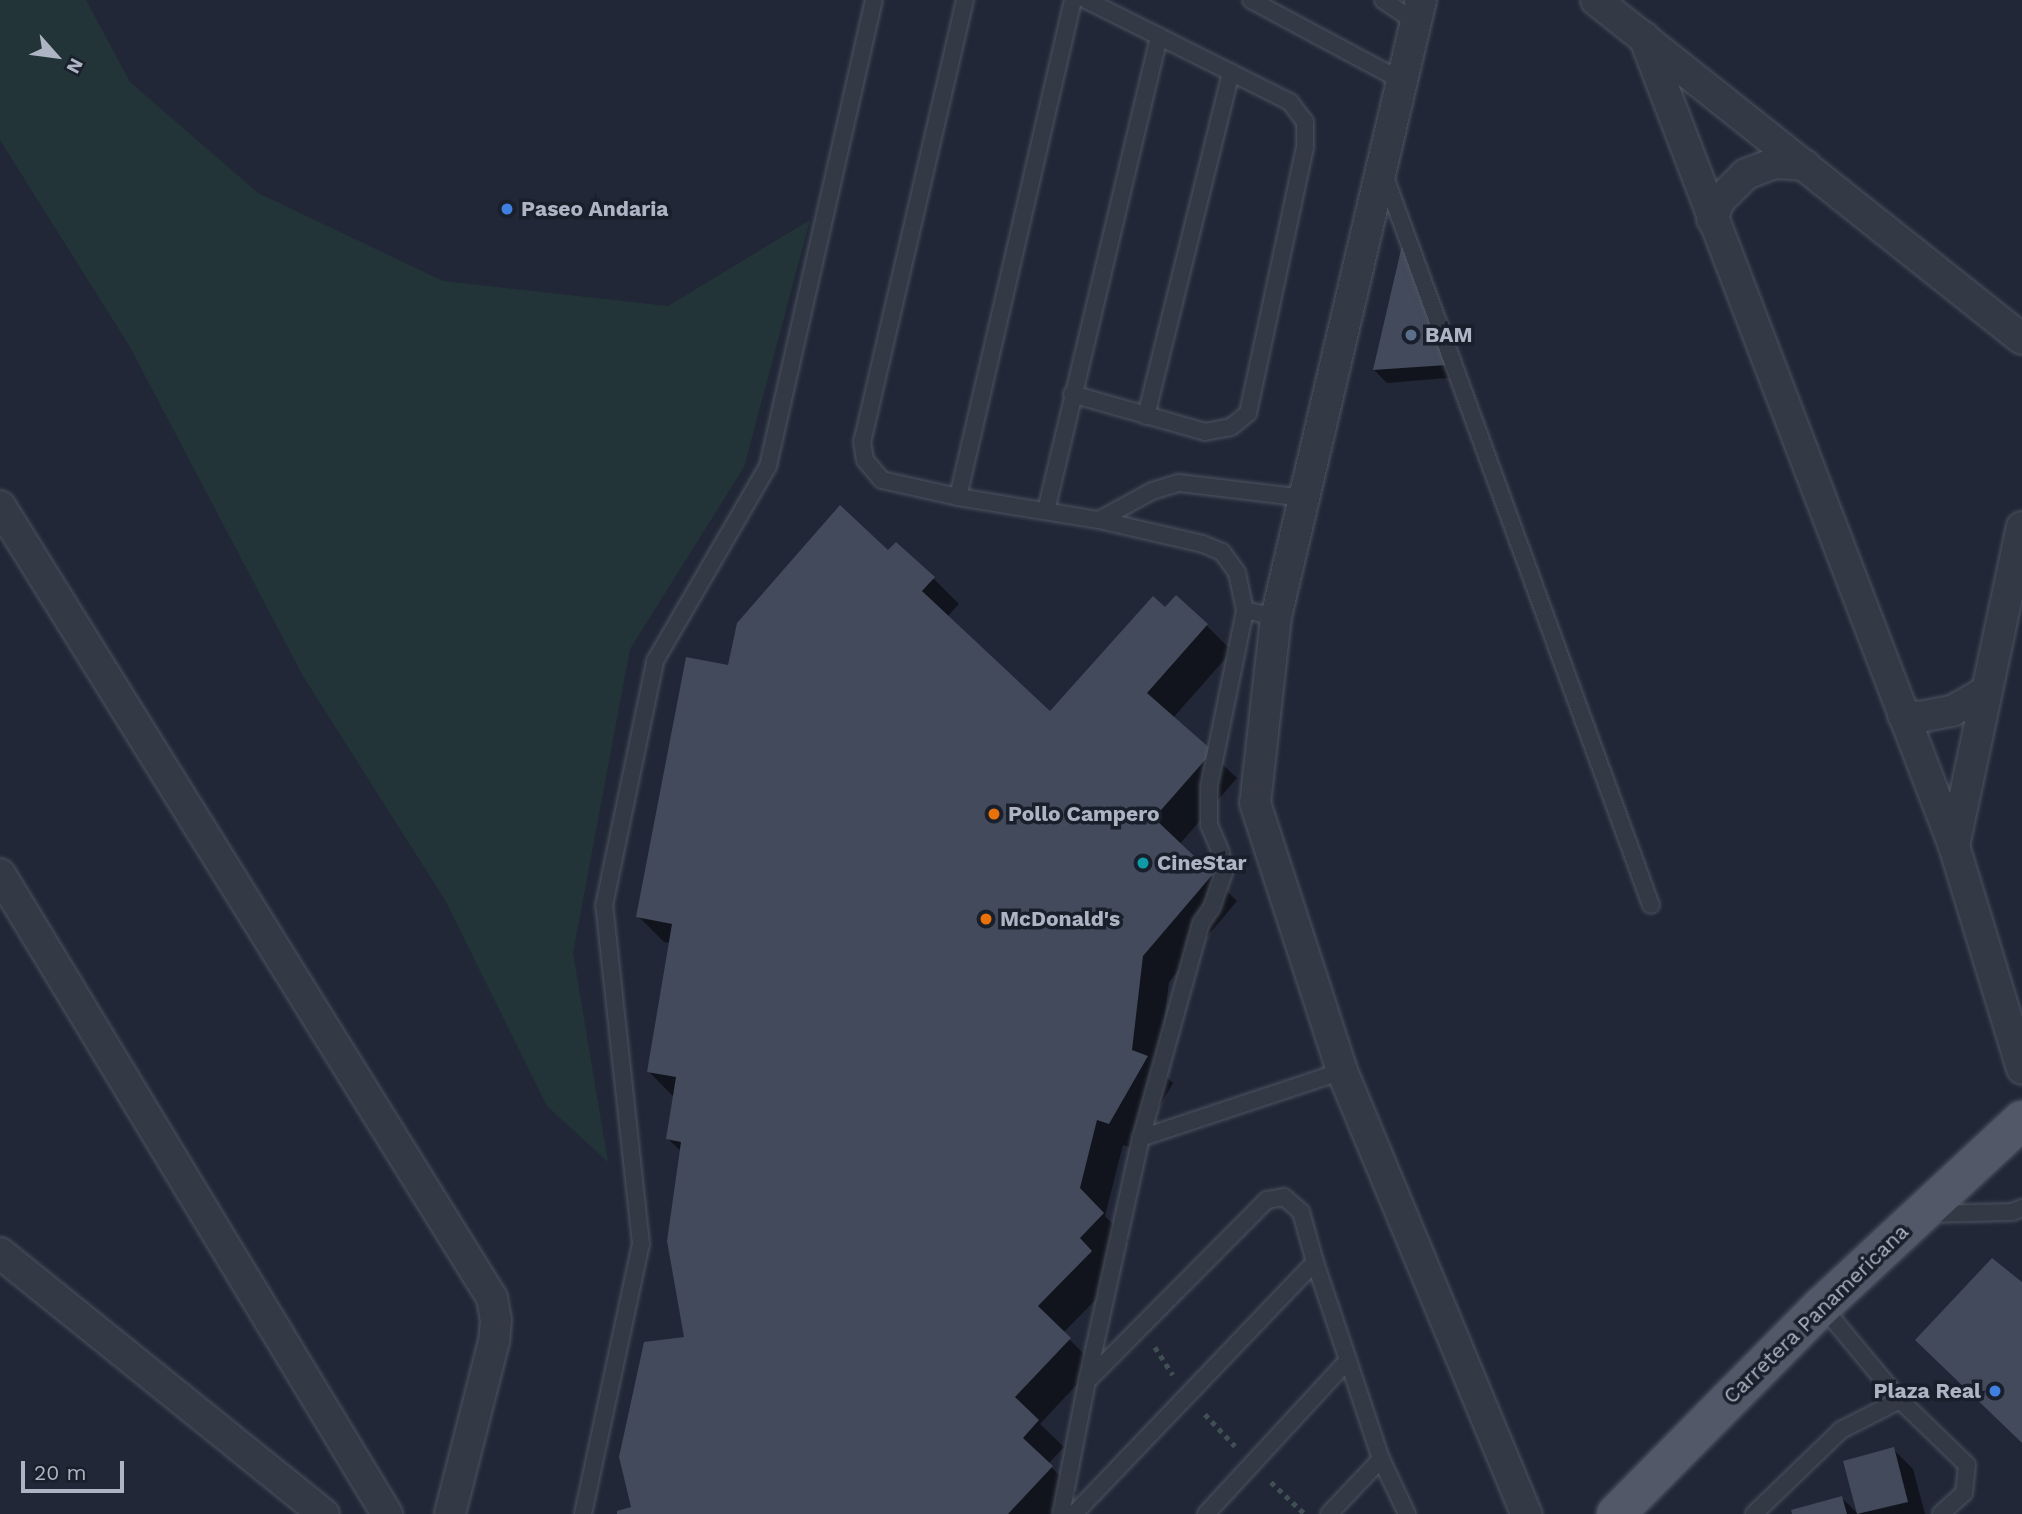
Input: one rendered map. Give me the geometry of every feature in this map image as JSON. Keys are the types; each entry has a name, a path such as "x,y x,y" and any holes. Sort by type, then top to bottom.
{"main road":[{"name":"Carretera Panamericana","path":"1616,1514 1822,1306 2022,1120"}],"street":[{"path":"1596,0 2022,339"},
{"path":"1419,11 1276,617 1255,803 1342,1070 1526,1514"},
{"path":"1644,37 1954,846 2022,1069"},
{"path":"1712,219 1719,201 1746,174 1774,163 1805,165"},
{"path":"1,514 492,1298 496,1320 494,1341 450,1514"},
{"path":"1954,846 2022,527"},
{"path":"1903,715 1920,717 1952,711 1987,691"},
{"path":"0,874 387,1514"},
{"path":"0,1253 324,1514"}],"lane":[{"path":"583,1514 641,1244 604,906 655,661 768,467 874,0"},
{"path":"965,0 862,441 865,460 881,480 958,497 1099,520 1203,544 1222,552 1237,573 1245,610 1209,786 1209,825 1221,853 1224,873 1212,906 1201,923 1141,1138 1087,1381 1061,1514"},
{"path":"958,497 1073,0"},
{"path":"1072,394 1205,432 1231,427 1248,413 1305,147 1305,122 1290,102 1086,0"},
{"path":"1251,0 1402,81"},
{"path":"1383,0 1419,11"},
{"path":"1046,511 1159,36"},
{"path":"1146,415 1231,72"},
{"path":"1382,169 1651,905"},
{"path":"1099,520 1152,491 1179,483 1306,498"},
{"path":"1245,610 1276,617"},
{"path":"1141,1138 1342,1070"},
{"path":"1087,1381 1267,1200 1284,1197 1301,1212 1381,1459 1407,1514"},
{"path":"1918,1214 2012,1212 2022,1208"},
{"path":"1074,1514 1315,1262"},
{"path":"1822,1306 1900,1400 1967,1465 1964,1493 1941,1514"},
{"path":"1206,1514 1348,1360"},
{"path":"1635,1514 1634,1503 1736,1399 1739,1387"},
{"path":"1754,1514 1841,1430 1900,1400"},
{"path":"1329,1514 1381,1459"}],"shaded area":[{"path":"0,0 86,0 130,82 258,193 443,281 668,306 810,220 744,467 630,649 573,953 608,1162 547,1106 445,900 303,676 130,347 0,140"}],"building":[{"path":"1403,241 1447,365 1373,370"},
{"path":"840,505 888,550 896,542 935,577 922,591 1050,711 1153,596 1165,607 1176,595 1208,624 1147,693 1213,751 1154,818 1213,874 1143,956 1132,1050 1148,1056 1109,1124 1097,1120 1080,1188 1104,1213 1080,1238 1092,1251 1038,1306 1071,1338 1015,1397 1039,1420 1023,1438 1053,1466 1008,1514 617,1514 617,1511 631,1507 619,1457 644,1342 684,1337 667,1241 681,1142 666,1139 676,1077 647,1072 672,924 636,917 686,657 728,665 737,623"},
{"name":"Plaza Real","path":"1992,1258 2022,1282 2022,1443 1915,1340"},
{"path":"1894,1447 1908,1502 1857,1514 1843,1461"},
{"path":"1842,1496 1847,1514 1792,1514 1791,1510"}],"place":[{"name":"Paseo Andaria","path":"507,209"},
{"name":"BAM","path":"1411,335"},
{"name":"Pollo Campero","path":"994,814"},
{"name":"CineStar","path":"1143,863"},
{"name":"McDonald's","path":"986,919"},
{"name":"Plaza Real","path":"1995,1391"}]}
